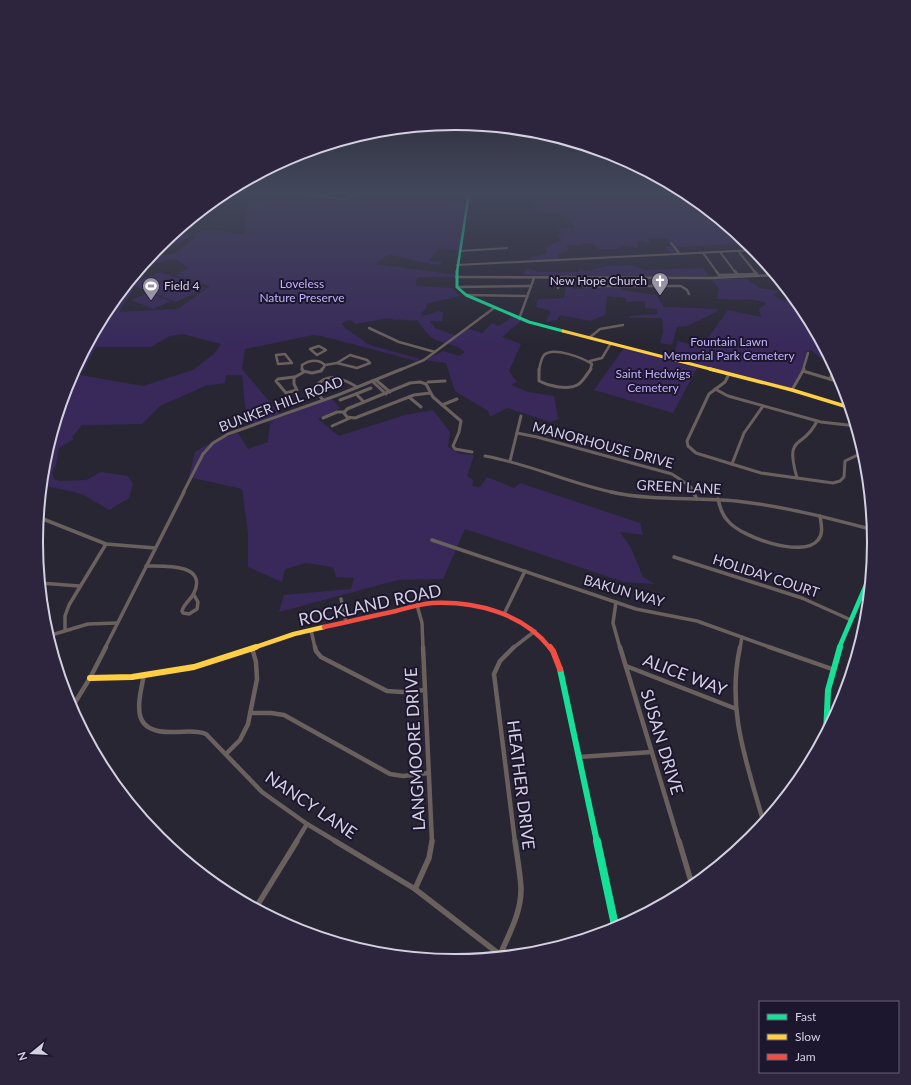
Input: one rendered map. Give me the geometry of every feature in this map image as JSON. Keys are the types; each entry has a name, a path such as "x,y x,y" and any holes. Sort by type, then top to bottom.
{"street":[{"path":"461,244 457,265 457,287 466,296 519,319 792,390 845,406"},
{"path":"672,244 680,254"},
{"path":"460,251 507,248"},
{"path":"457,265 746,250"},
{"path":"703,253 718,274 757,274 738,251"},
{"path":"720,252 738,275"},
{"path":"456,277 743,278 770,276"},
{"path":"519,319 534,278"},
{"path":"556,278 558,288"},
{"path":"580,278 583,286 681,286"},
{"path":"677,278 681,286 687,290 689,294"},
{"path":"457,287 531,286"},
{"path":"466,296 527,296"},
{"name":"BUNKER HILL ROAD","path":"75,702 90,678 203,454 209,446 228,434 323,400 424,360 494,308"},
{"path":"589,338 595,330 600,328 623,325"},
{"path":"369,328 399,342 435,352"},
{"path":"590,361 592,367 579,383 572,386 546,384 538,379 543,356 548,352 562,352 590,361 602,358 611,343"},
{"path":"315,360 317,355 326,349 319,346 310,348 317,355"},
{"path":"792,390 803,371 808,353"},
{"path":"292,363 285,354 276,356 278,365 292,363 302,364 315,360 323,362 325,365"},
{"path":"295,377 294,384 296,390 289,393 286,393 276,381 278,379 295,377 304,372 318,372 323,369 325,365 336,363 350,355 367,360 370,363 357,368 336,363"},
{"path":"302,364 301,368 304,372"},
{"path":"803,371 835,380"},
{"path":"318,372 325,378"},
{"path":"729,374 726,382 709,394 687,441 690,448 700,454 761,473 829,483 840,481 844,477 845,461 858,455"},
{"path":"830,379 832,375"},
{"path":"323,400 316,391 315,387 319,381 325,378 343,378 357,387"},
{"path":"374,380 390,392"},
{"path":"374,380 386,394"},
{"path":"428,382 445,381"},
{"path":"323,418 337,412 344,412 347,409 410,383 420,382 427,385 430,393 461,421 459,432 453,446 455,449 472,452"},
{"path":"340,400 371,388"},
{"path":"715,389 728,396 817,422 851,425"},
{"path":"332,426 409,397 418,394 430,393"},
{"path":"356,394 364,402"},
{"path":"409,397 421,407"},
{"path":"442,405 457,398"},
{"path":"732,464 744,434 763,406"},
{"path":"344,412 346,416 350,418"},
{"path":"510,461 521,416"},
{"path":"797,478 792,454 793,447 812,431 817,422"},
{"name":"MANORHOUSE DRIVE","path":"517,433 537,437 672,474 686,482 697,499"},
{"name":"GREEN LANE","path":"485,456 510,461 623,495 655,498 718,499 766,505 820,516 867,528"},
{"path":"718,499 725,517 734,528 748,536 788,547 806,546 818,540 822,533 820,516"},
{"path":"44,519 106,544 155,548"},
{"name":"BAKUN WAY","path":"432,540 646,612 697,621 832,669"},
{"path":"65,630 67,610 79,586 106,544"},
{"name":"HOLIDAY COURT","path":"674,557 802,598 851,620"},
{"path":"146,566 183,568 191,571 196,576 197,580 194,594 184,605 182,611 183,613 189,614 197,609 198,602 194,594"},
{"path":"504,614 525,571"},
{"path":"46,583 79,586"},
{"path":"826,724 825,706 832,669 865,587"},
{"path":"341,599 346,622"},
{"name":"ROCKLAND ROAD","path":"90,678 144,675 194,667 221,660 279,638 439,601 458,602 480,606 504,614 535,631 547,644 559,666 615,923"},
{"name":"SUSAN DRIVE","path":"616,602 613,623 691,881"},
{"name":"LANGMOORE DRIVE","path":"415,889 432,850 422,623 417,605"},
{"path":"54,634 88,624 117,623"},
{"path":"311,630 316,651 321,657 380,689 402,692 425,690"},
{"name":"HEATHER DRIVE","path":"504,952 519,910 521,888 494,678 499,661 535,631"},
{"path":"742,637 734,673 734,708 737,725 762,818"},
{"path":"226,754 244,734 250,713 257,679 256,662 252,648"},
{"name":"ALICE WAY","path":"626,666 734,708"},
{"name":"NANCY LANE","path":"144,675 138,704 139,715 144,724 161,732 201,732 210,738 262,792 307,824 415,889 497,952"},
{"path":"250,713 271,713 284,715 390,774 403,776 429,774"},
{"path":"579,757 652,752"},
{"path":"258,904 307,824"}],"green space":[{"name":"Loveless Nature Preserve","path":"187,244 462,244 461,251 440,248 429,260 442,262 441,265 388,255 376,264 457,275 457,277 417,277 416,286 452,288 460,296 426,304 427,308 421,313 423,316 439,311 443,312 442,321 430,321 435,328 457,336 466,328 482,333 492,323 499,326 514,316 523,319 502,337 521,344 509,371 517,382 511,385 528,392 554,396 558,419 551,422 507,408 490,417 488,411 455,391 446,363 425,360 443,351 459,356 465,352 458,347 440,342 430,336 417,320 394,320 390,318 355,324 351,320 345,321 342,324 345,328 370,345 420,359 416,361 322,336 313,335 245,349 242,369 280,414 330,397 340,408 318,419 339,436 405,415 433,410 450,432 448,447 460,454 474,455 467,476 473,480 472,486 480,487 487,477 514,488 520,483 640,523 643,535 620,532 631,548 643,577 655,584 624,582 465,529 443,579 398,580 279,612 284,595 351,589 354,578 336,577 333,567 306,563 285,569 282,582 248,567 248,533 242,489 189,477 195,452 226,434 226,437 238,433 248,449 268,442 270,423 276,421 247,424 242,375 226,375 225,383 205,386 160,406 142,424 82,425 72,437 74,439 59,448 56,465 52,472 54,479 60,481 86,480 101,472 128,476 133,484 129,498 109,510 82,494 47,486 57,436 74,385 80,375 143,386 193,370 215,353 221,344 182,334 170,336 151,347 96,347 83,371 79,374 98,336 129,290 132,291 119,312 178,309 210,286 176,275 188,268 176,260 172,259 159,263 153,263 160,255 170,255"},
{"path":"553,244 583,244 580,246 566,246 569,250 557,254 559,259 534,261 528,259 530,257 546,254 547,246"},
{"path":"593,244 637,244 638,248 624,246 617,249 597,249"},
{"path":"671,244 739,244 745,249 735,244 682,247 675,246 681,254 671,254 665,247 672,246"},
{"path":"632,265 645,270 703,268 709,276 543,276 527,275 522,273 529,268 539,272 579,272 579,269 587,271 607,266"},
{"path":"160,272 174,277 144,290 133,285 136,282"},
{"path":"175,277 206,288 176,302 161,296 176,289 160,296 145,290"},
{"name":"Fountain Lawn Memorial Park Cemetery","path":"711,279 746,279 760,288 779,291 773,295 782,300 790,301 813,336 825,360 824,361 811,350 805,352 808,353 803,371 792,390 672,359 678,341 701,347 728,310 761,317 759,309 767,303 754,300 717,299 719,288"},
{"path":"566,286 572,286 573,289 582,289 589,286 621,287 622,290 656,295 664,307 718,309 716,312 687,326 677,327 672,345 660,343 663,332 662,318 629,318 630,316 657,314 657,309 645,308 645,301 626,302 626,298 607,296 605,315 590,321 560,315 557,320 546,322 551,311 536,307 538,299 564,298"},
{"name":"Field 4","path":"148,293 171,301 153,309 131,300"},
{"name":"Saint Hedwigs Cemetery","path":"624,348 697,368 673,413 594,390"}],"traffic: fast":[{"path":"461,244 456,277 457,287 466,295 529,322 563,331"},
{"path":"826,723 828,690 838,650 865,586"},
{"path":"560,669 615,923"}],"traffic: slow":[{"path":"563,331 792,390 845,406"},
{"path":"90,678 132,677 194,667 294,634 324,627"}],"traffic: jam":[{"path":"324,627 430,603 468,605 508,615 526,624 541,636 553,651 560,669"}],"place":[{"name":"New Hope Church","path":"660,296"},
{"name":"Field 4","path":"151,301"}]}
